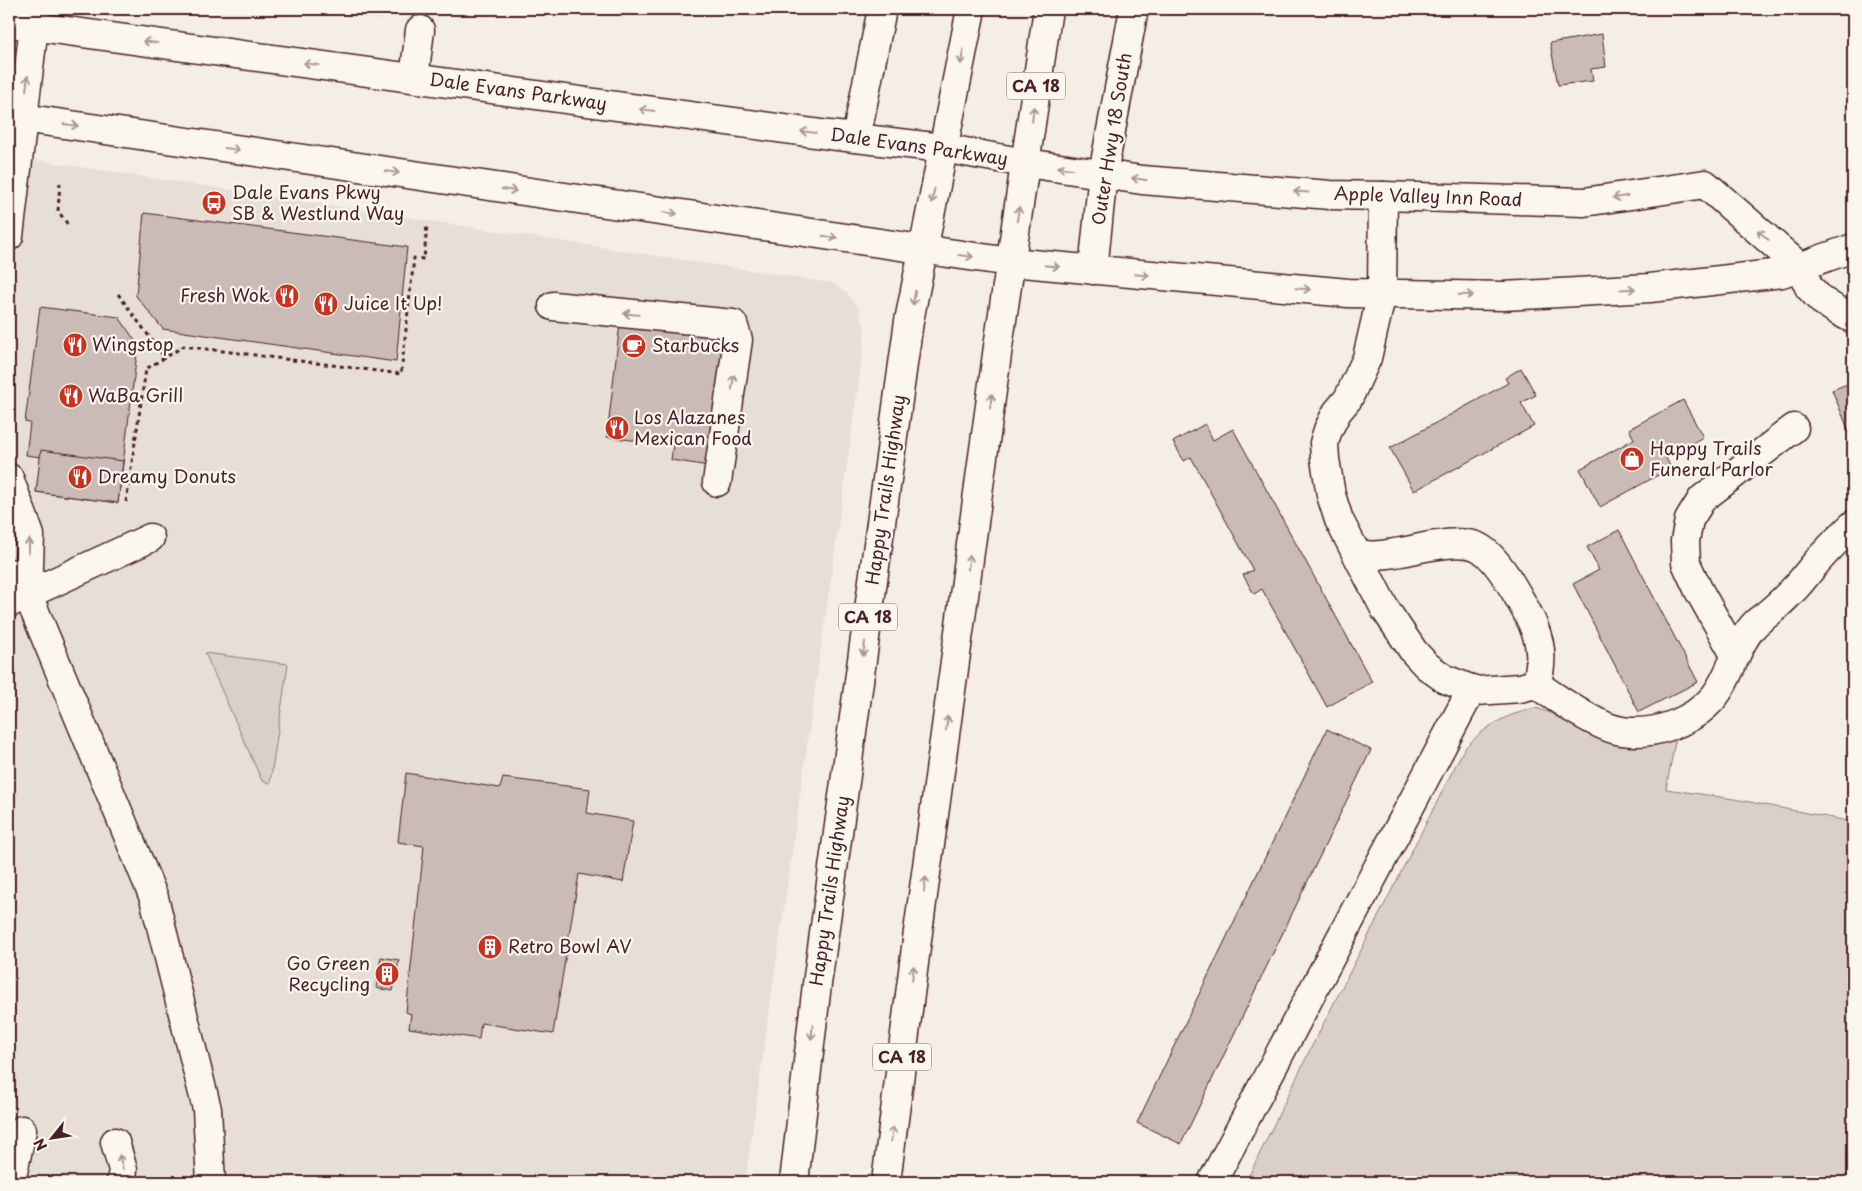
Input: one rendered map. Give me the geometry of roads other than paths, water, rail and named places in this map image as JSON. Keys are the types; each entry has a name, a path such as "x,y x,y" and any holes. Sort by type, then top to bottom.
{"main road":[{"path":"856,138 882,9"},
{"name":"Happy Trails Highway","path":"794,1182 817,984 909,321 971,9"},
{"name":"CA 18","path":"886,1182 1010,262 1048,9"},
{"name":"Outer Hwy 18 South","path":"1093,270 1103,173 1134,9"},
{"path":"9,236 16,117 26,19"},
{"name":"Dale Evans Parkway","path":"26,19 414,78 943,148 1026,163"},
{"path":"414,78 420,30"},
{"path":"16,117 1010,262 1348,293 1503,296 1650,288 1782,273 1853,248"},
{"name":"Apple Valley Inn Road","path":"1026,163 1142,180 1330,195 1584,202 1706,184 1800,267"},
{"path":"1383,196 1382,294 1367,358 1348,399 1332,420 1324,443 1327,477 1340,520 1385,609 1414,652 1427,666 1444,679 1472,689 1520,688 1536,684 1599,724 1621,731 1642,732 1663,728 1683,721 1700,710 1714,697 1726,678 1743,639 1755,624 1799,584 1824,554 1853,525"},
{"path":"1800,267 1809,287 1821,300 1853,319"},
{"path":"553,306 733,324 738,340 717,482"},
{"path":"1735,655 1698,589 1686,563 1686,541 1689,520 1702,499 1794,428"},
{"path":"9,478 30,535 18,599"},
{"path":"18,599 150,538"},
{"path":"1356,553 1366,556 1452,544 1474,546 1484,550 1517,593 1532,620 1539,638 1541,658 1540,672 1536,684"},
{"path":"9,573 18,599 154,898 208,1109 211,1182"},
{"path":"1212,1182 1472,689"},
{"path":"11,1182 22,1130"},
{"path":"115,1142 123,1170 121,1182"}],"place":[{"name":"Dale Evans Pkwy SB & Westlund Way","path":"214,203"},
{"name":"Fresh Wok","path":"287,296"},
{"name":"Juice It Up!","path":"326,304"},
{"name":"Wingstop","path":"75,345"},
{"name":"Starbucks","path":"634,346"},
{"name":"WaBa Grill","path":"71,396"},
{"name":"Los Alazanes Mexican Food","path":"617,428"},
{"name":"Happy Trails Funeral Parlor","path":"1632,459"},
{"name":"Dreamy Donuts","path":"80,477"},
{"name":"Retro Bowl AV","path":"490,947"},
{"name":"Go Green Recycling","path":"387,974"}]}
